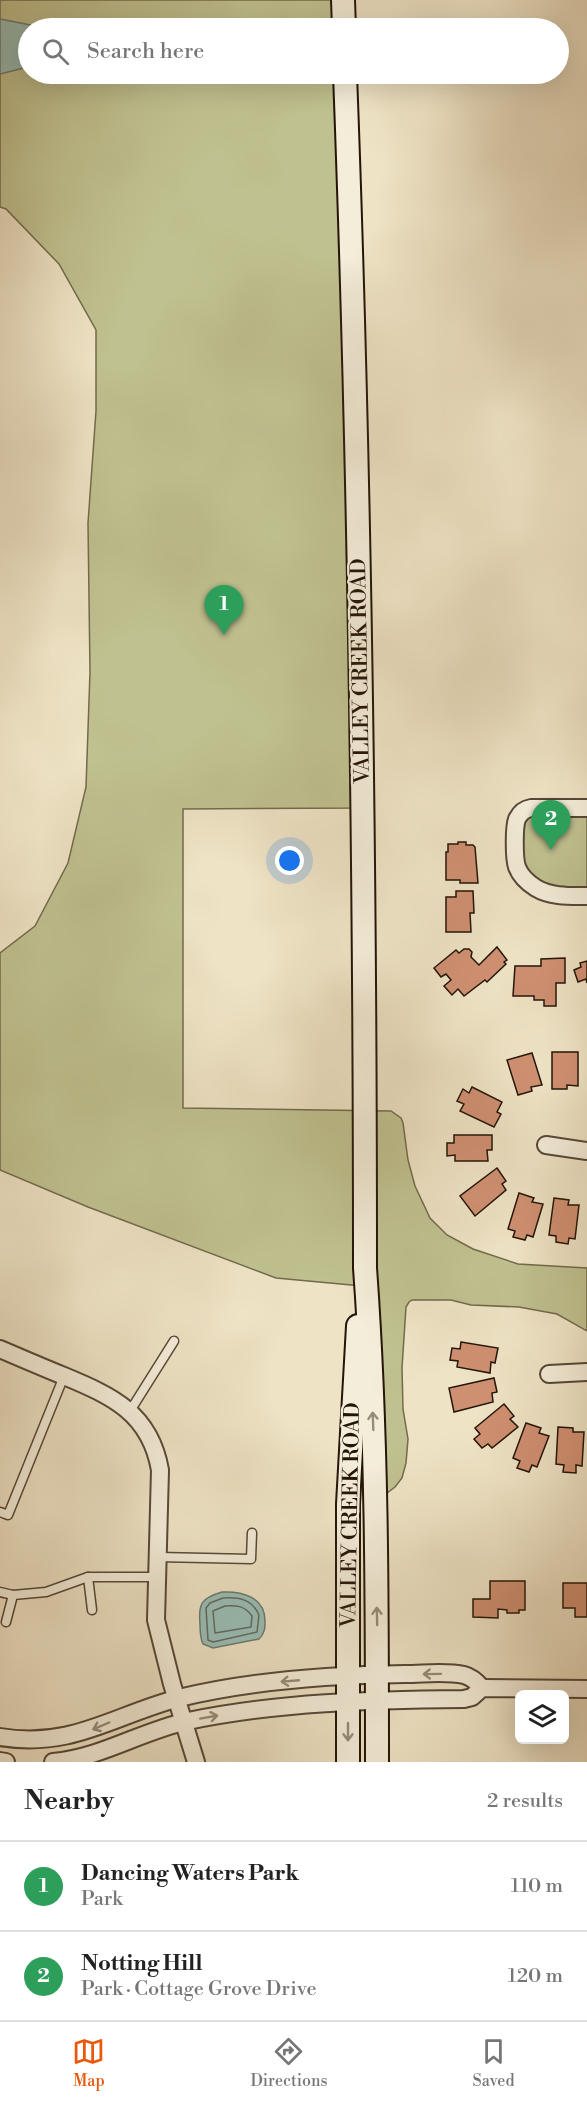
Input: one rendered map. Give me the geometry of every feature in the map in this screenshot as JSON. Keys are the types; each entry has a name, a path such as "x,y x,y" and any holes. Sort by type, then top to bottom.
{"main road":[{"path":"343,0 344,18"},
{"name":"VALLEY CREEK ROAD","path":"345,84 352,234 357,450 363,820 365,1268 370,1339 378,1674 377,1762"},
{"name":"VALLEY CREEK ROAD","path":"348,1762 350,1445 356,1340 365,1268"}],"street":[{"path":"587,808 531,808 524,810 516,824 516,860 523,877 536,888 560,895 587,896"},
{"path":"546,1145 587,1150"},
{"path":"0,1349 96,1389 117,1401 130,1411 151,1437 158,1455 161,1487 156,1620 195,1762"},
{"path":"549,1374 587,1372"},
{"path":"0,1737 31,1740 64,1738 177,1699 258,1684 348,1675 460,1675 472,1679 482,1688 587,1689"},
{"path":"53,1762 70,1761 97,1754 184,1722 257,1709 348,1701 464,1699 472,1697 482,1688"},
{"path":"0,1761 6,1762"}],"lane":[{"path":"130,1411 174,1341"},
{"path":"0,1512 8,1515 64,1376"},
{"path":"158,1557 251,1558 252,1533"},
{"path":"0,1592 13,1595 46,1592 88,1576 157,1576"},
{"path":"88,1576 92,1610"},
{"path":"6,1622 13,1595"}],"green space":[{"path":"0,0 343,0 344,18 18,18 18,84 345,84 363,808 183,809 183,1108 391,1111 401,1118 403,1123 408,1160 415,1186 430,1218 447,1235 473,1249 518,1264 587,1268 587,1331 557,1314 519,1307 471,1305 451,1300 412,1300 409,1302 406,1307 402,1368 403,1409 408,1439 406,1463 402,1478 383,1496 362,1286 276,1278 88,1207 0,1170 0,953 35,926 68,863 86,787 90,672 88,523 96,411 96,330 59,264 6,209 0,207"},
{"path":"587,808 587,896 559,895 519,870 524,811"}],"water":[{"path":"0,19 18,23 18,70 0,74"},
{"path":"222,1592 244,1594 261,1606 265,1626 264,1633 259,1639 213,1648 203,1644 200,1632 201,1606 206,1599"}],"building":[{"path":"458,842 466,842 466,845 475,847 478,883 446,880 448,844 458,844"},
{"path":"456,891 473,891 474,913 470,913 471,932 446,932 446,897 456,897"},
{"path":"497,947 507,960 504,962 506,964 487,982 485,980 464,996 458,989 452,995 444,986 451,980 446,974 441,977 434,968 456,950 459,953 464,949 472,952 471,957 479,965"},
{"path":"565,958 565,983 556,983 556,1006 544,1006 544,1000 534,1000 534,996 513,996 515,966 541,966 541,959"},
{"path":"587,961 587,983 586,979 578,982 574,970 581,967 580,963"},
{"path":"552,1052 578,1052 578,1086 567,1085 567,1089 552,1089"},
{"path":"532,1053 542,1085 531,1087 532,1091 518,1095 507,1060"},
{"path":"472,1087 502,1102 497,1112 501,1114 494,1127 460,1111 464,1104 457,1101 463,1089 469,1093"},
{"path":"454,1135 492,1135 492,1150 487,1150 488,1161 455,1161 455,1155 447,1156 447,1143 454,1143"},
{"path":"497,1168 506,1181 502,1184 506,1190 475,1216 460,1196"},
{"path":"519,1193 534,1198 532,1202 543,1204 533,1237 527,1235 525,1240 513,1237 515,1231 508,1229"},
{"path":"554,1198 569,1200 568,1205 579,1205 575,1239 569,1238 568,1244 556,1242 556,1236 549,1235"},
{"path":"461,1342 498,1348 495,1363 491,1362 490,1373 457,1367 458,1361 450,1360 452,1348 460,1349"},
{"path":"494,1378 497,1392 492,1393 493,1402 454,1412 449,1388"},
{"path":"504,1404 514,1416 510,1419 518,1427 492,1448 488,1444 482,1448 474,1439 480,1434 475,1428"},
{"path":"526,1423 541,1428 539,1433 549,1436 537,1467 532,1465 529,1472 517,1468 520,1461 513,1458"},
{"path":"558,1427 573,1428 573,1432 584,1432 582,1466 576,1465 576,1473 563,1472 564,1465 556,1464"},
{"path":"490,1581 525,1581 525,1610 519,1610 519,1613 507,1613 507,1610 498,1609 498,1618 473,1617 473,1599 490,1599"},
{"path":"563,1583 587,1583 587,1617 575,1617 575,1608 563,1608"}],"place":[{"name":"Dancing Waters Park","path":"224,635"},
{"name":"Notting Hill","path":"551,850"}]}
